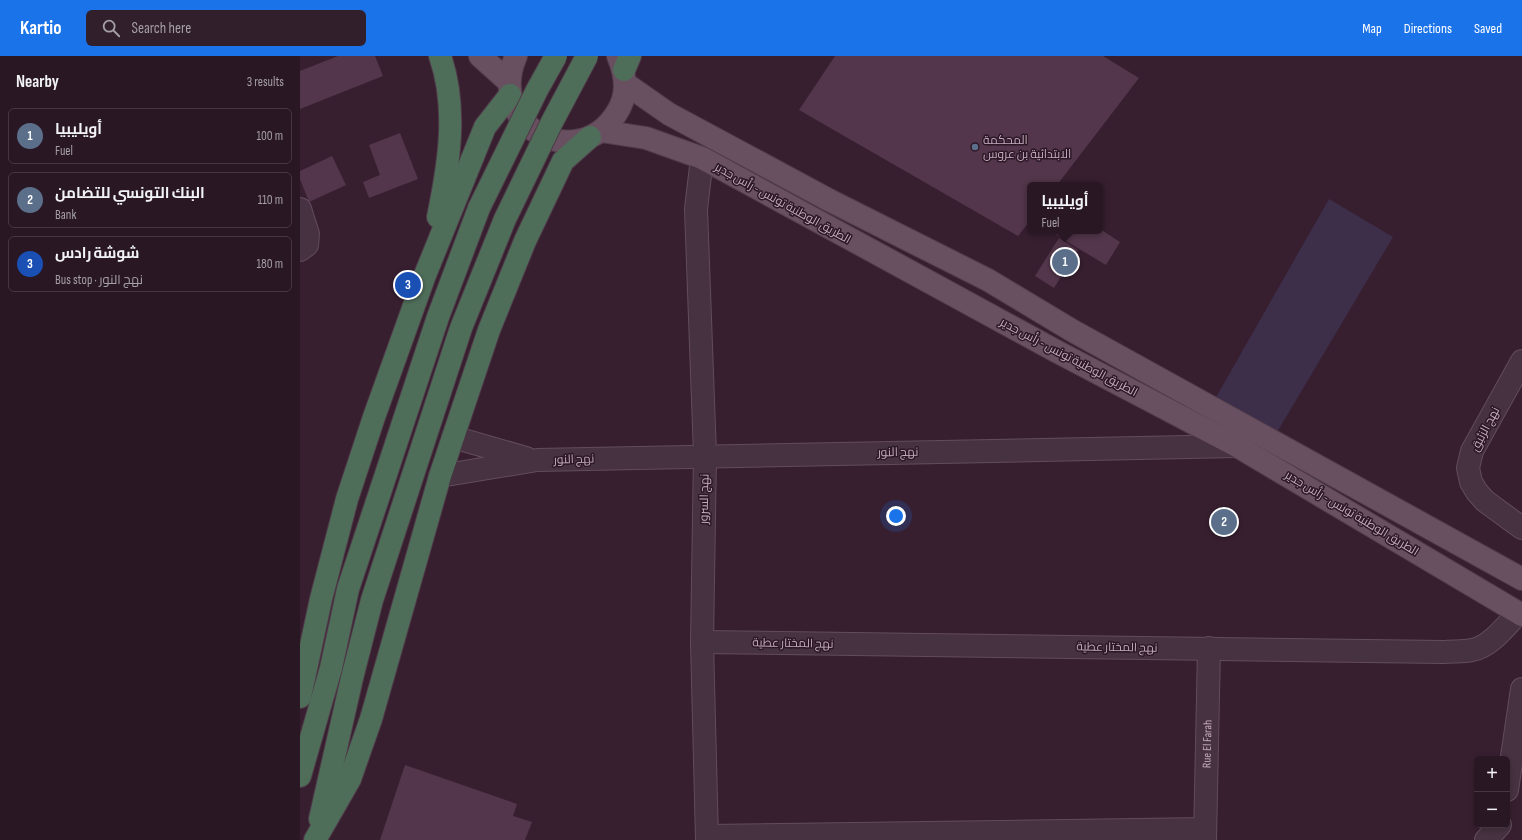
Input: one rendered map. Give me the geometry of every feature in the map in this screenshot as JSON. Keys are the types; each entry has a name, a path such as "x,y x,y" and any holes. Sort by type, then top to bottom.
{"highway":[{"path":"425,275 442,198 448,160 451,118 447,81 440,56"},
{"path":"300,776 331,668 348,589 438,317 479,208 537,90 556,56"},
{"path":"315,840 352,678 375,593 461,328 505,220 552,122 587,56"},
{"path":"300,697 321,599 347,499 425,275 485,127 510,89"},
{"path":"315,840 350,779 371,718 440,476 489,330 539,210 563,161 595,134"}],"main road":[{"path":"480,56 510,89"},
{"path":"516,56 511,67 510,89 516,111 526,125 540,135 556,141 573,141 595,134 611,122 619,110 624,97 624,66"},
{"name":"الطريق الوطنية تونس - رأس جدير","path":"624,66 669,114 829,200 988,280 1073,331 1522,579"},
{"name":"الطريق الوطنية تونس - رأس جدير","path":"595,134 646,138 702,158 1054,350 1237,446 1382,530 1520,614"}],"street":[{"name":"نهج السرور","path":"702,158 696,209 705,455 702,642 707,838"},
{"path":"300,209 308,234 306,245 300,250"},
{"name":"نهج الزئبق","path":"1522,361 1472,451 1468,468 1470,482 1485,501 1522,528"},
{"path":"1237,446 1250,428"},
{"name":"نهج النور","path":"453,437 507,454 537,460"},
{"name":"نهج النور","path":"440,476 537,460 705,455 1237,446"},
{"name":"نهج المختار عطية","path":"702,642 1443,652 1473,650 1497,635 1520,614"},
{"name":"Rue El Farah","path":"1205,835 1209,648"},
{"path":"1510,770 1522,689"},
{"path":"1486,840 1497,828"},
{"path":"707,838 1205,835"}],"shaded area":[{"path":"1329,199 1393,237 1276,434 1215,399"}],"building":[{"path":"338,56 375,56 383,76 300,109 300,71"},
{"name":"المحكمة الابتدائية بن عروس","path":"835,56 1103,56 1139,78 1059,182 1027,182 1027,225 1018,236 799,110"},
{"path":"400,133 418,179 369,198 363,182 380,175 369,145"},
{"path":"332,156 346,185 309,202 300,179 300,171"},
{"path":"1103,231 1120,242 1106,265 1056,235 1103,234"},
{"path":"1059,238 1078,250 1054,288 1035,276"},
{"path":"405,765 517,804 513,816 532,822 525,840 380,840"}],"place":[{"name":"المحكمة الابتدائية بن عروس","path":"975,147"},
{"name":"أويليبيا","path":"1065,262"},
{"name":"شوشة رادس","path":"408,285"},
{"name":"البنك التونسي للتضامن","path":"1224,522"}]}
